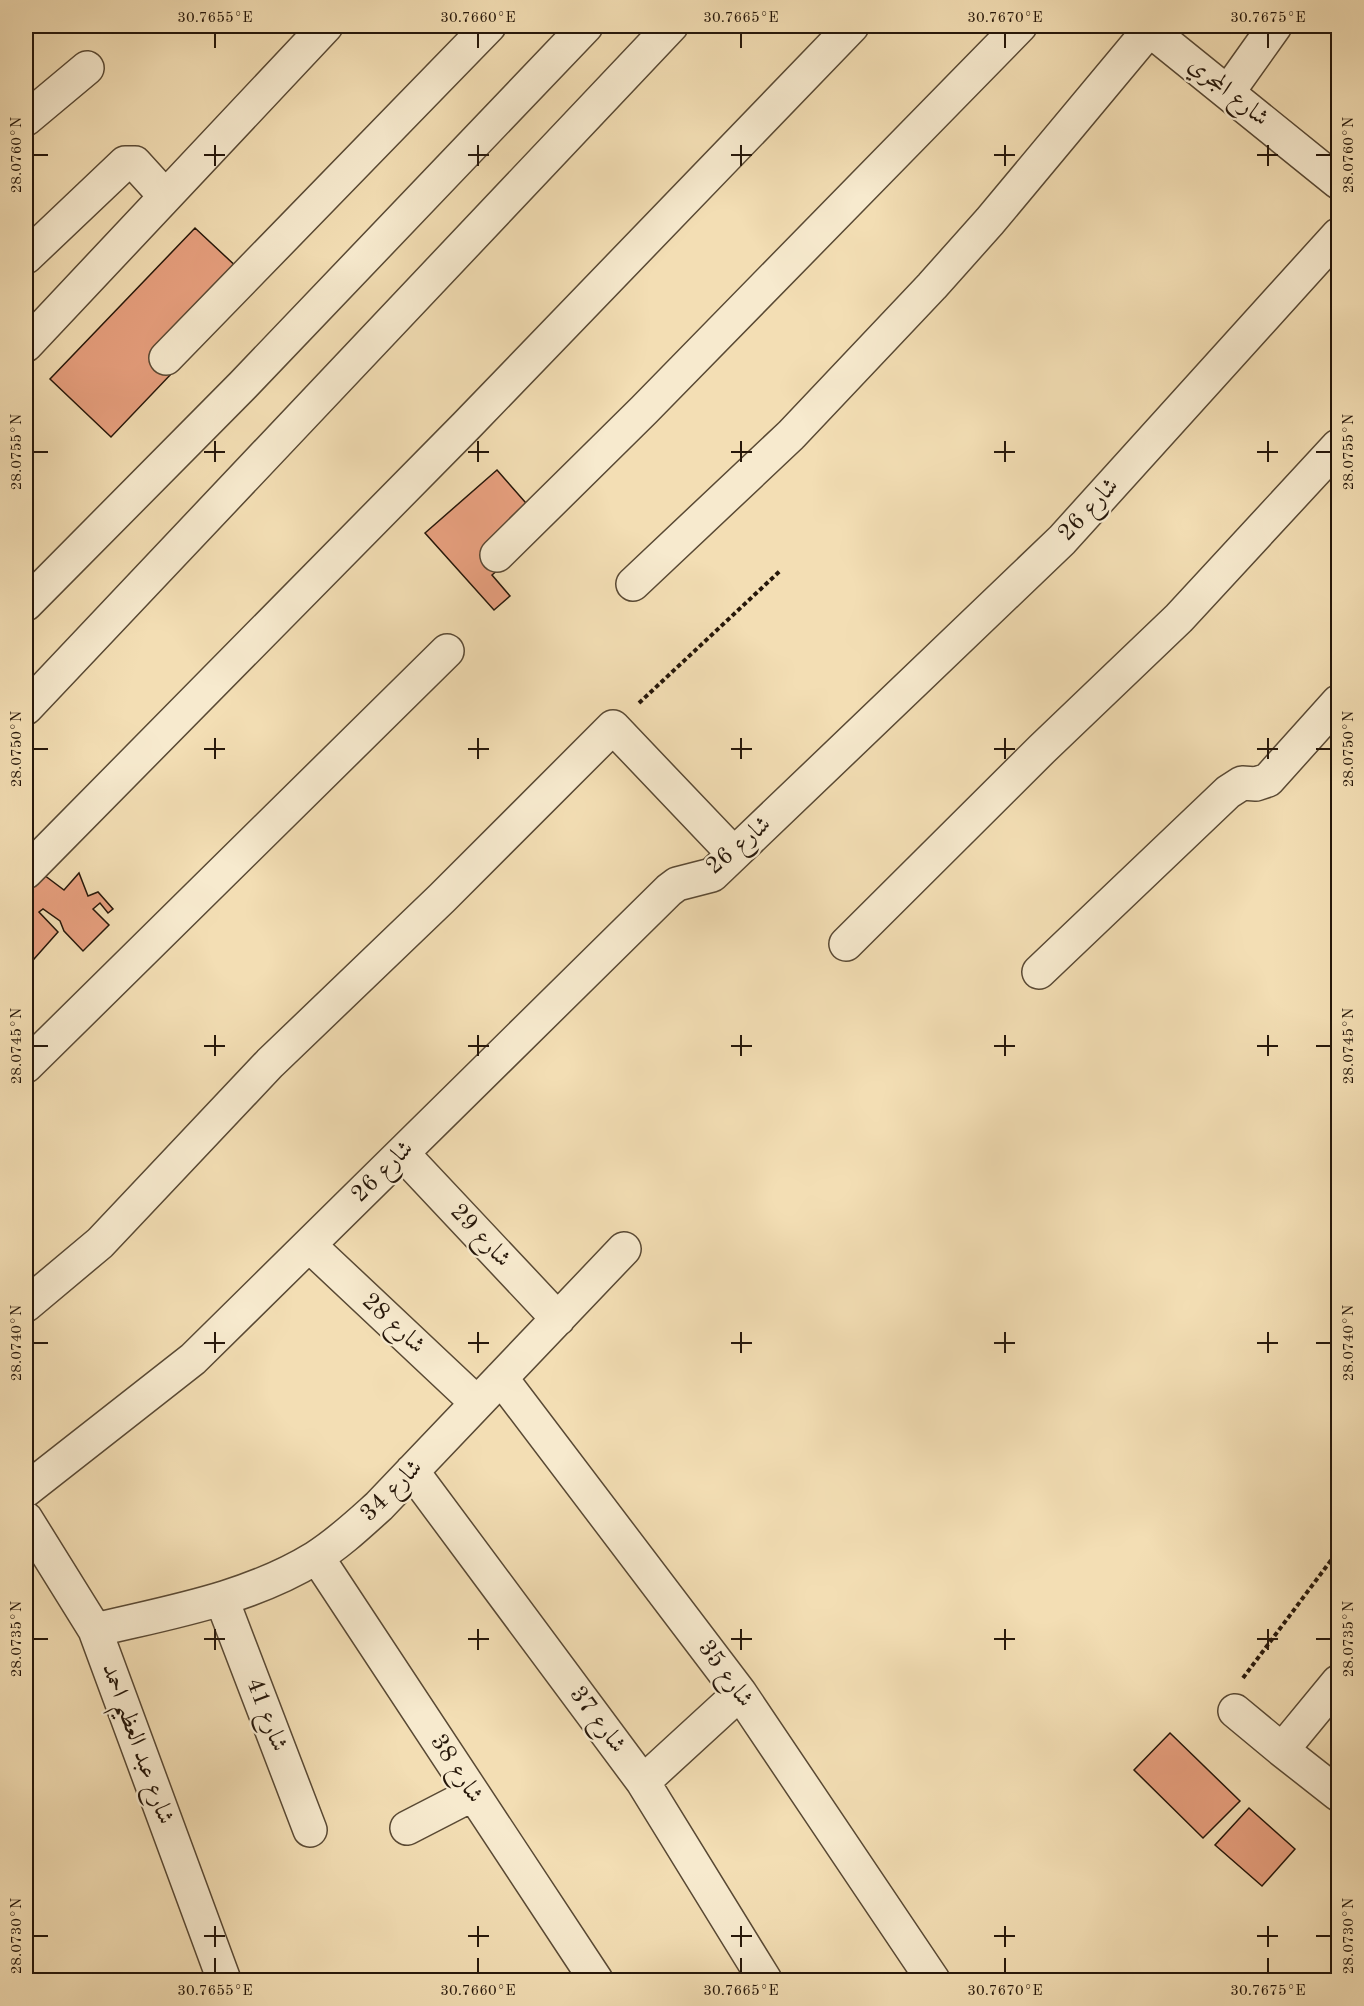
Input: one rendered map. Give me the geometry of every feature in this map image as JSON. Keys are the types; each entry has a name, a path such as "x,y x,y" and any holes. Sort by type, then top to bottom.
{"street":[{"path":"26,345 326,26"},
{"path":"166,358 489,26"},
{"path":"26,604 243,386 586,26"},
{"path":"26,708 671,26"},
{"path":"26,872 466,426 852,26"},
{"path":"497,555 644,410 1020,26"},
{"path":"1228,92 1275,26"},
{"path":"633,584 791,435 933,286 1004,204 1148,27"},
{"name":"شارع المجري","path":"1148,27 1337,176"},
{"path":"26,118 87,68"},
{"path":"26,257 125,163 135,163 165,196"},
{"name":"شارع 26","path":"26,1490 193,1359 669,890 677,884 712,875 734,855 1062,540 1338,235"},
{"path":"846,944 1041,749 1179,618 1338,446"},
{"path":"26,1066 447,651"},
{"path":"1039,972 1228,792 1242,783 1256,784 1269,780 1338,702"},
{"path":"26,1305 100,1243 270,1063 442,898 613,727 734,855"},
{"name":"شارع 29","path":"402,1153 558,1319"},
{"name":"شارع 28","path":"309,1245 477,1402"},
{"name":"شارع 34","path":"95,1630 222,1600 276,1579 317,1557 350,1533 412,1471 624,1249"},
{"name":"شارع 35","path":"501,1378 740,1694 933,1980"},
{"name":"شارع 37","path":"412,1471 643,1782 765,1980"},
{"name":"شارع عبد العظيم احمد","path":"26,1519 95,1630 224,1980"},
{"name":"شارع 38","path":"317,1557 596,1980"},
{"name":"شارع 41","path":"222,1600 310,1830"},
{"path":"1282,1750 1338,1682"},
{"path":"643,1782 740,1694"},
{"path":"1235,1711 1338,1794"},
{"path":"407,1828 473,1794"}],"path":[{"path":"613,727 781,570"},
{"path":"1235,1711 1233,1692 1338,1551"}],"building":[{"path":"195,228 256,285 111,437 50,379"},
{"path":"497,470 547,527 492,575 510,596 494,610 425,533"},
{"path":"40,872 64,890 79,873 88,896 98,892 113,909 108,913 100,903 93,909 109,925 83,951 64,931 60,921 43,909 39,912 58,932 26,968 26,886"},
{"path":"1170,1733 1240,1801 1203,1838 1134,1770"},
{"path":"1249,1808 1295,1849 1262,1886 1215,1845"}]}
